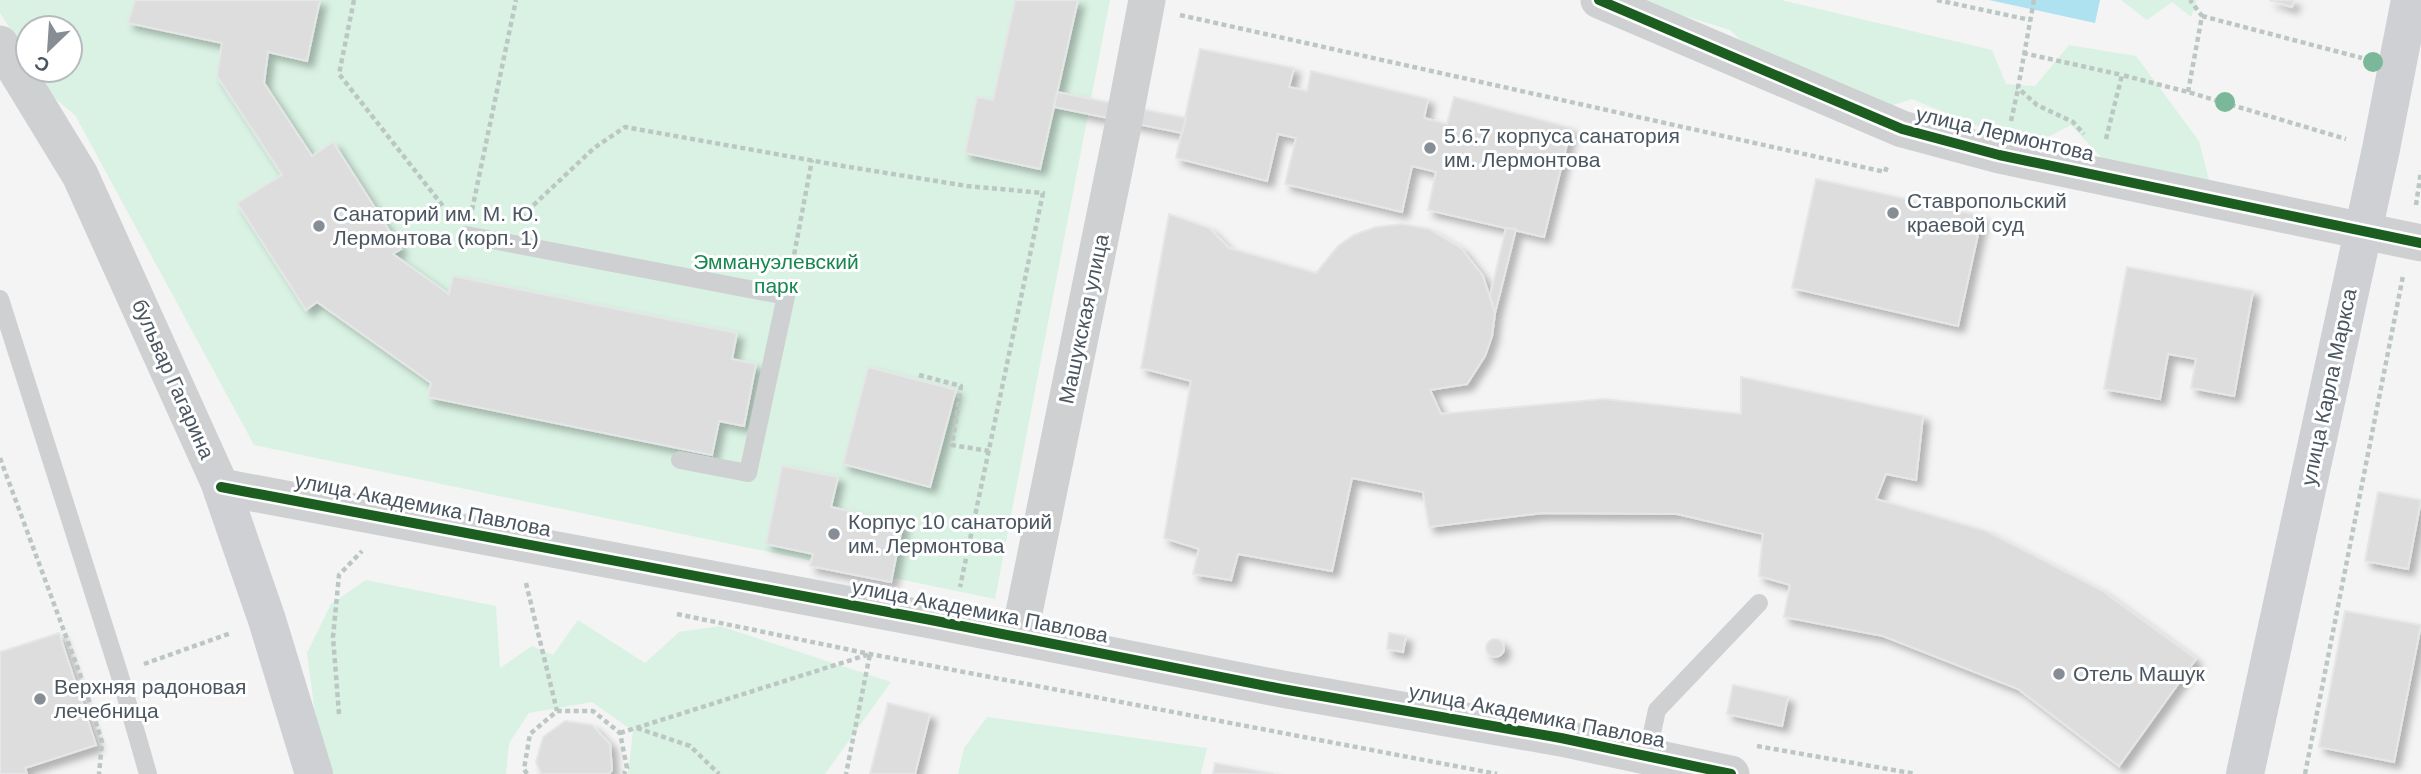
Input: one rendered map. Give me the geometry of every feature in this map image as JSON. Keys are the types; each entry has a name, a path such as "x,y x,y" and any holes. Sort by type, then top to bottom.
{"street":[{"name":"улица Лермонтова","path":"1599,0 1902,129 1999,155 2416,242"},
{"name":"улица Карла Маркса","path":"2245,774 2364,230 2410,0"},
{"name":"Машукская улица","path":"1019,637 1146,3"},
{"name":"бульвар Гагарина","path":"0,44 80,175 221,487 267,620 314,774"},
{"name":"улица Академика Павлова","path":"221,487 931,620 1282,689 1561,738 1731,774"}],"lane":[{"path":"466,235 786,296 748,473 680,460"},
{"path":"0,299 148,774"},
{"path":"1647,756 1657,710 1759,603"}],"path":[{"path":"354,0 339,74 466,235"},
{"path":"466,235 516,0"},
{"path":"1937,0 2030,18"},
{"path":"2010,125 2034,0"},
{"path":"2190,0 2202,16 2363,58"},
{"path":"1146,3 1885,172 1902,129"},
{"path":"2188,92 2202,16"},
{"path":"2023,53 2188,92 2347,140"},
{"path":"2106,140 2122,75"},
{"path":"2018,88 2037,105 2073,122 2085,135"},
{"path":"497,241 594,148 625,127 967,186 1043,193 956,604 931,620"},
{"path":"786,296 812,160"},
{"path":"2305,774 2416,242 2421,172"},
{"path":"919,375 961,386 952,445 989,451"},
{"path":"0,458 84,685 102,742 99,774"},
{"path":"339,719 333,637 339,575 365,548"},
{"path":"539,585 526,582 557,711"},
{"path":"672,613 870,654 1497,774"},
{"path":"138,666 242,629"},
{"path":"620,733 870,654"},
{"path":"846,774 870,654"},
{"path":"527,774 524,769 530,734 557,711 593,711 620,733 627,768 624,774"},
{"path":"636,728 690,746 719,774"}],"green space":[{"name":"Эммануэлевский парк","path":"0,0 1110,0 995,599 254,445 75,115 52,96 45,84 84,84 84,14 14,14 14,35 0,13"},
{"path":"1633,0 1781,0 1992,50 2006,84 2035,86 2069,45 2136,56 2199,141 2211,188 2110,167 2071,125 2029,147 1912,99 1881,109 1771,67 1730,30"},
{"path":"2121,0 2197,0 2191,17 2172,2 2147,20"},
{"path":"366,580 496,606 500,668 532,646 553,655 578,620 645,663 679,632 720,626 891,682 825,774 628,774 633,731 592,702 529,713 509,743 506,774 323,774 307,653 331,604"},
{"path":"987,717 1207,748 1201,774 958,774 964,748"}],"water":[{"path":"1989,0 2100,0 2095,23"}],"building":[{"name":"Санаторий им. М. Ю. Лермонтова (корп. 1)","path":"135,0 320,0 307,61 268,52 264,83 312,156 333,142 401,249 393,254 449,294 453,276 737,333 732,359 756,364 744,426 719,421 712,455 428,397 431,383 317,302 306,310 237,203 282,175 217,76 222,43 128,23"},
{"path":"1015,0 1078,0 1040,169 965,153 977,97 993,100"},
{"path":"2269,0 2294,0 2292,7"},
{"name":"5.6.7 корпуса санатория им. Лермонтова","path":"1200,49 1294,68 1289,87 1307,91 1311,71 1428,99 1424,118 1447,124 1454,97 1571,128 1544,237 1428,210 1436,172 1412,166 1402,212 1285,184 1296,138 1278,134 1267,181 1176,158"},
{"path":"1057,92 1186,118 1182,133 1054,107"},
{"name":"Ставропольский краевой суд","path":"1816,179 1982,216 1958,326 1792,288"},
{"path":"1169,214 1209,228 1229,248 1316,273 1338,246 1354,235 1376,227 1402,224 1429,229 1461,248 1483,276 1495,313 1492,336 1485,356 1467,384 1430,390 1441,414 1604,399 1741,414 1741,377 1923,416 1916,480 1886,474 1876,499 1986,531 2101,590 2196,659 2119,766 2018,689 1883,636 1784,617 1790,585 1759,576 1763,534 1677,514 1543,513 1429,527 1423,492 1352,478 1332,571 1238,554 1231,580 1193,574 1199,549 1164,538 1191,381 1141,368"},
{"path":"1506,228 1516,229 1495,313 1490,296"},
{"path":"2127,267 2253,291 2234,396 2191,388 2196,359 2168,354 2160,399 2104,389"},
{"path":"868,367 956,390 930,487 843,464"},
{"name":"Корпус 10 санаторий им. Лермонтова","path":"782,466 838,477 831,507 903,523 891,582 810,566 813,554 766,544"},
{"path":"2378,492 2421,500 2408,569 2365,561"},
{"path":"2345,611 2421,625 2394,762 2319,747"},
{"name":"Верхняя радоновая лечебница","path":"59,633 96,745 25,768 27,774 0,774 0,652"},
{"path":"1389,633 1406,636 1403,652 1387,649"},
{"path":"1491,639 1499,639 1504,648 1502,655 1491,657 1486,652 1486,644"},
{"path":"1733,685 1788,697 1782,726 1727,714"},
{"path":"888,703 930,714 915,774 870,774"},
{"path":"565,721 592,725 610,744 612,770 609,774 541,774 536,762 543,737"},
{"path":"1215,763 1274,774 1213,774"}],"cycle path":[{"path":"1599,0 1902,129 1999,155 2421,243"},
{"path":"221,487 931,620 1282,689 1561,738 1731,774"}],"place":[{"name":"5.6.7 корпуса санатория им. Лермонтова","path":"1430,148"},
{"name":"Ставропольский краевой суд","path":"1893,213"},
{"name":"Санаторий им. М. Ю. Лермонтова (корп. 1)","path":"319,226"},
{"name":"Корпус 10 санаторий им. Лермонтова","path":"834,534"},
{"name":"Отель Машук","path":"2059,674"},
{"name":"Верхняя радоновая лечебница","path":"40,699"}]}
